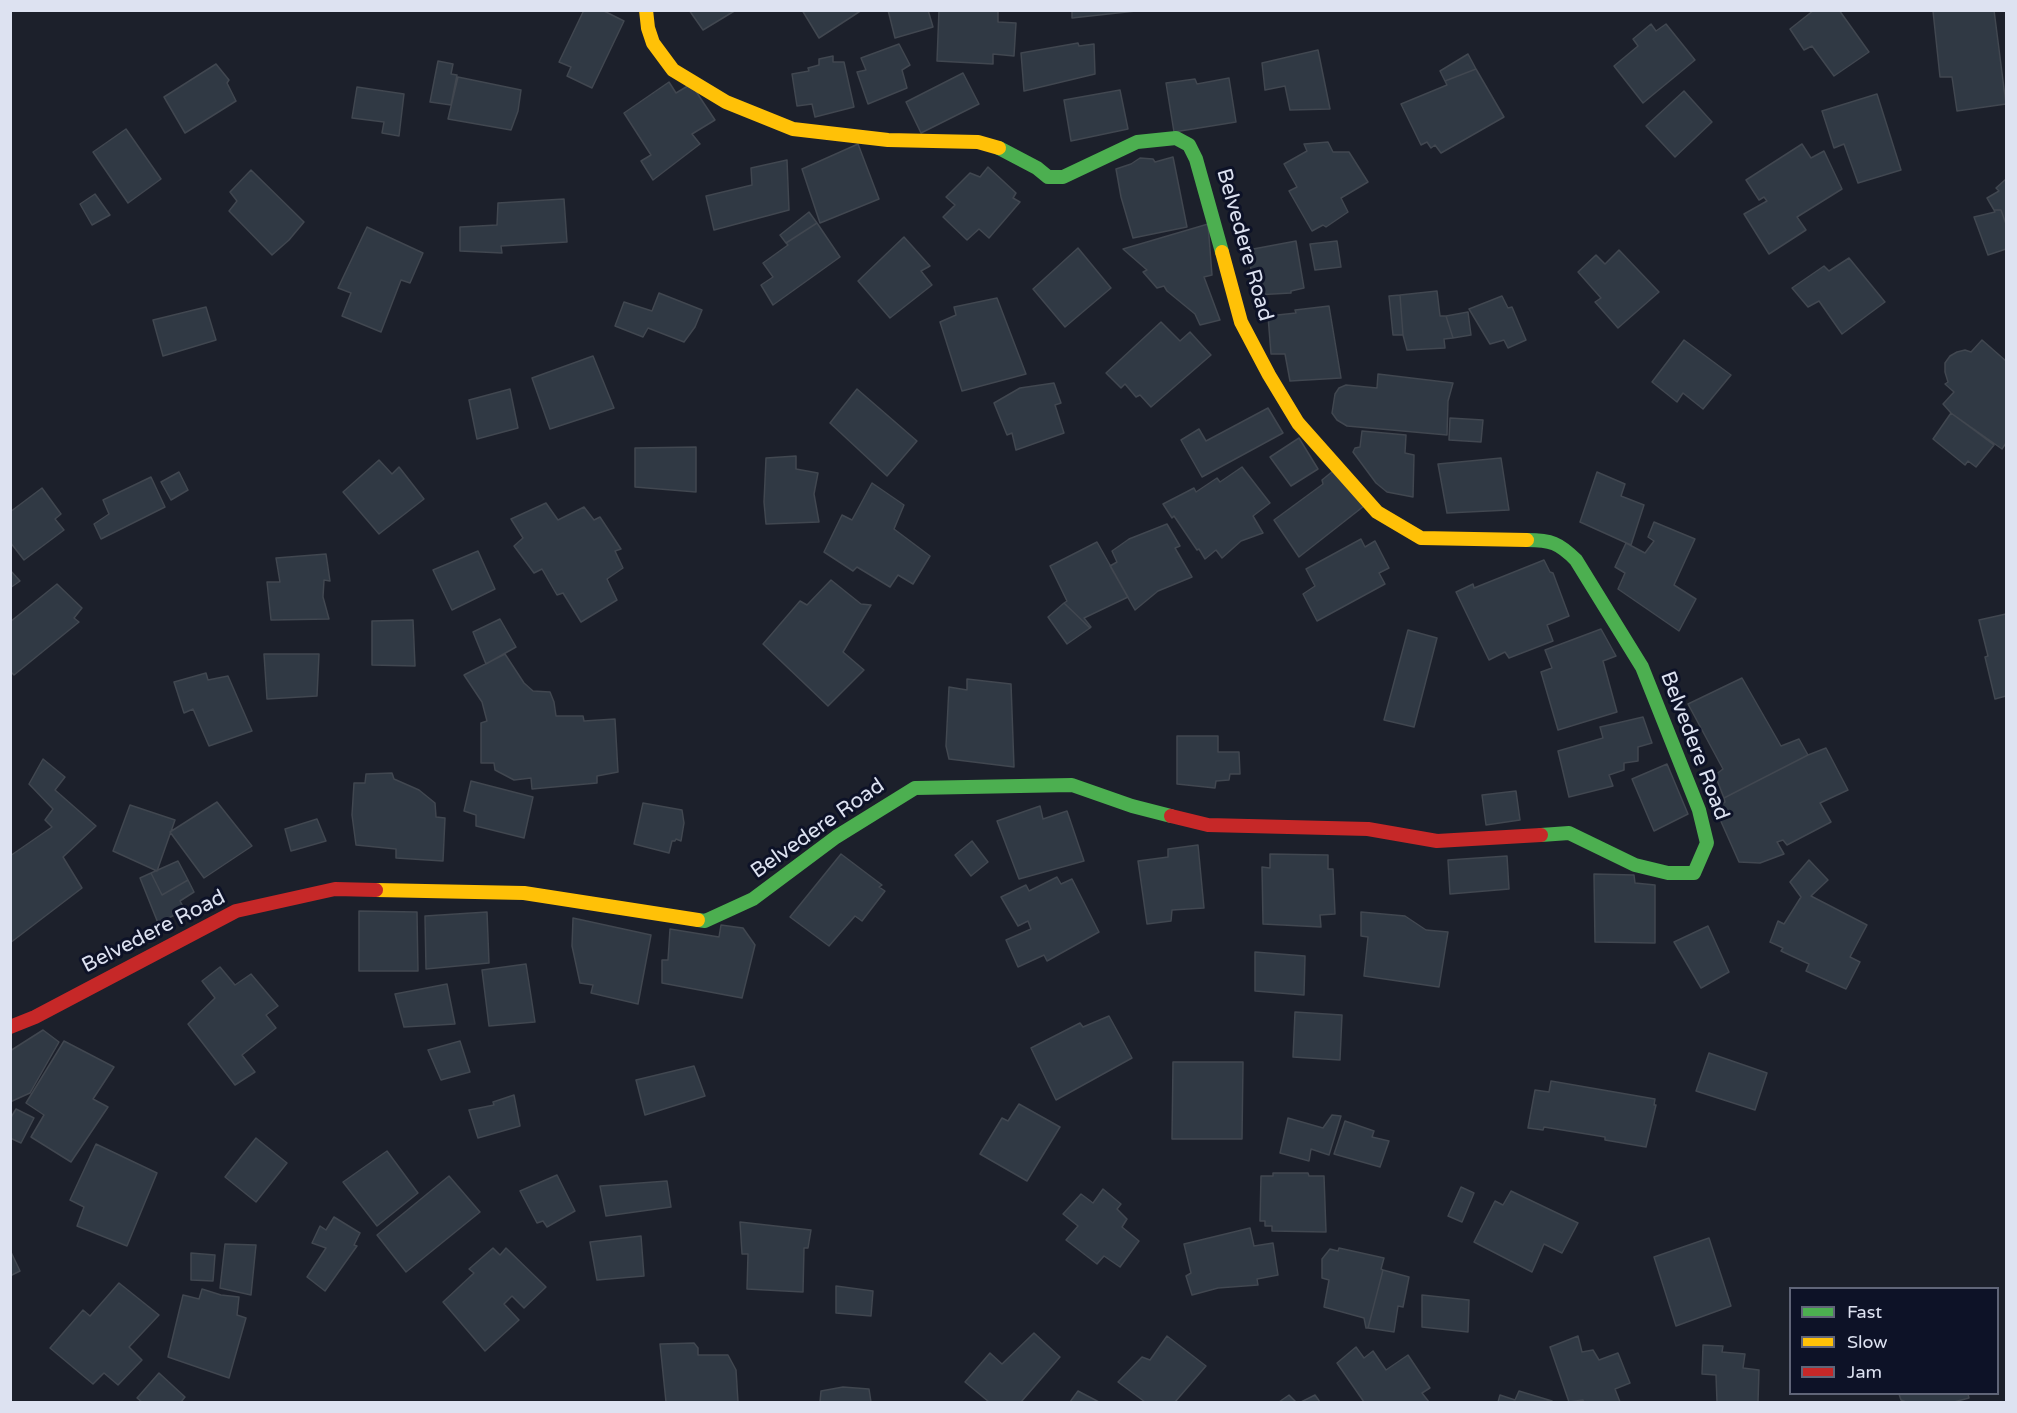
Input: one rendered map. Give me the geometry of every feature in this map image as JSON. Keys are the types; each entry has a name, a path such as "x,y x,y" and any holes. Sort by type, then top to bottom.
{"street":[{"name":"Belvedere Road","path":"10,1027 35,1017 236,911 335,889 524,893 705,921 753,899 836,837 915,789 1072,785 1132,806 1208,825 1368,829 1437,841 1569,833 1635,865 1668,873 1694,873 1707,843 1699,810 1642,668 1576,560 1562,546 1541,540 1421,538 1377,512 1298,423 1241,322 1196,159 1189,145 1176,138 1137,142 1063,177 1048,177 1037,168 996,147 978,142 888,140 793,129 726,102 673,70 653,44 646,10"}],"building":[{"path":"584,10 602,10 624,21 592,88 567,76 571,67 559,62"},
{"path":"689,10 736,10 703,30"},
{"path":"802,10 862,10 819,38"},
{"path":"888,10 928,10 933,27 895,38"},
{"path":"939,10 998,10 998,22 1016,23 1014,56 993,54 993,64 937,61"},
{"path":"1072,10 1145,10 1072,18"},
{"path":"1814,10 1839,10 1869,52 1834,76 1812,46 1804,50 1790,29"},
{"path":"1994,10 2006,104 1957,111 1952,77 1940,77 1933,11"},
{"path":"1651,24 1656,31 1666,24 1695,60 1643,103 1614,66 1638,46 1633,39"},
{"path":"1078,43 1079,46 1094,44 1095,74 1024,91 1021,53"},
{"path":"899,44 910,65 902,70 907,88 868,104 857,72 866,70 861,58"},
{"path":"1318,50 1330,109 1290,110 1285,86 1265,90 1262,63"},
{"path":"1468,54 1476,69 1445,81 1440,71"},
{"path":"833,56 833,62 844,62 854,107 815,117 812,104 797,106 792,74 809,71 808,68 819,65 819,59"},
{"path":"438,61 453,64 451,74 457,75 451,105 430,102"},
{"path":"216,64 229,80 227,83 236,101 185,133 164,97"},
{"path":"1476,69 1504,117 1441,153 1435,145 1431,148 1427,142 1421,145 1401,104 1447,85 1445,81"},
{"path":"963,73 979,104 921,133 906,102"},
{"path":"458,77 521,90 518,111 511,130 448,119"},
{"path":"1229,78 1236,122 1174,132 1166,83 1195,79 1197,84"},
{"path":"669,82 676,93 691,84 715,120 692,134 700,144 653,180 641,161 651,155 624,113"},
{"path":"357,87 404,94 399,136 382,133 384,122 352,118"},
{"path":"1120,90 1128,129 1071,141 1064,100"},
{"path":"1684,91 1712,122 1675,157 1646,126"},
{"path":"1877,94 1901,170 1858,183 1844,144 1834,148 1822,111"},
{"path":"126,129 161,179 128,203 93,152"},
{"path":"1328,142 1333,152 1349,152 1368,182 1341,198 1348,212 1326,227 1323,225 1312,231 1289,191 1297,187 1284,164 1307,151 1304,144"},
{"path":"858,144 879,199 820,223 802,169"},
{"path":"1802,144 1811,158 1824,151 1842,189 1797,217 1806,230 1769,254 1744,214 1767,201 1764,197 1759,200 1746,180"},
{"path":"1173,157 1187,227 1133,238 1121,197 1116,169 1140,158 1153,159 1155,162"},
{"path":"787,160 789,210 714,230 706,196 752,185 751,168"},
{"path":"988,167 1016,193 1013,198 1020,202 989,238 979,229 967,240 943,217 955,205 946,197 970,173 980,177"},
{"path":"251,170 304,222 272,255 229,211 237,201 230,192"},
{"path":"2006,179 2006,224 2001,210 1994,210 1987,198 1999,191 1996,188"},
{"path":"95,194 110,215 92,225 80,204"},
{"path":"564,199 567,242 501,246 502,253 460,251 460,227 497,225 498,203"},
{"path":"1994,210 2001,210 2006,224 2006,249 1988,255 1974,217 1995,212"},
{"path":"809,212 817,223 786,243 780,235"},
{"path":"817,223 840,257 773,305 761,285 773,277 763,263 788,245 786,243"},
{"path":"1208,224 1212,275 1204,277 1220,320 1200,325 1195,314 1164,286 1157,288 1143,272 1147,270 1123,249"},
{"path":"367,227 423,253 410,283 401,280 381,332 342,316 351,293 338,288"},
{"path":"904,237 930,266 921,271 932,285 890,318 858,281"},
{"path":"1296,241 1304,288 1291,291 1291,293 1255,295 1248,250"},
{"path":"1337,241 1341,267 1315,270 1310,244"},
{"path":"1078,248 1111,288 1065,327 1033,289"},
{"path":"1619,250 1659,292 1618,328 1595,302 1601,298 1578,272 1596,255 1605,264"},
{"path":"1849,258 1885,302 1842,334 1819,301 1808,307 1792,288 1824,266 1829,271"},
{"path":"1437,291 1440,316 1446,316 1453,338 1444,339 1445,348 1407,350 1403,335 1400,295"},
{"path":"659,293 702,310 695,327 684,342 648,328 643,337 615,326 624,302 652,311"},
{"path":"1400,295 1403,335 1393,335 1389,296"},
{"path":"1502,296 1508,308 1512,307 1526,340 1508,348 1504,340 1490,344 1469,309"},
{"path":"997,298 1026,374 962,391 940,322 956,315 954,307"},
{"path":"1329,306 1341,378 1290,381 1285,354 1271,354 1268,316"},
{"path":"206,307 216,340 163,356 153,320"},
{"path":"1468,312 1471,335 1453,338 1446,316"},
{"path":"1161,322 1180,341 1190,332 1211,355 1151,407 1140,395 1136,397 1125,384 1121,388 1106,373"},
{"path":"1684,340 1731,375 1703,409 1683,393 1677,402 1652,382"},
{"path":"1982,340 2006,361 2006,443 2002,449 1951,413 1943,404 1954,392 1945,384 1948,382 1945,363 1957,352 1965,350 1971,352"},
{"path":"593,356 614,408 550,429 532,378"},
{"path":"1378,374 1453,383 1448,401 1447,435 1347,426 1337,420 1332,413 1335,394 1339,388 1346,385 1377,388"},
{"path":"1054,383 1061,403 1055,405 1064,433 1016,450 1012,433 1007,435 994,403 1020,388"},
{"path":"510,389 518,428 477,439 469,400"},
{"path":"857,389 917,441 887,476 830,423"},
{"path":"1268,408 1283,433 1202,477 1181,440 1199,429 1206,441"},
{"path":"1951,413 1994,445 1976,467 1968,461 1965,465 1933,439"},
{"path":"1450,418 1483,420 1481,442 1449,440"},
{"path":"1362,431 1406,435 1405,453 1414,455 1413,497 1387,492 1376,483 1353,452 1355,448 1360,447"},
{"path":"1299,438 1318,469 1291,486 1270,457"},
{"path":"696,447 696,492 635,487 635,448"},
{"path":"796,456 796,469 818,473 814,494 819,522 766,524 764,502 766,458"},
{"path":"1501,458 1509,510 1447,513 1438,464"},
{"path":"379,460 392,474 399,467 424,499 379,534 343,492"},
{"path":"1242,467 1270,503 1253,516 1263,533 1241,541 1222,558 1216,550 1205,559 1163,504 1194,488 1196,492 1217,478 1220,482"},
{"path":"1333,471 1364,506 1299,557 1274,520 1323,484 1322,480"},
{"path":"179,472 188,490 171,500 161,482"},
{"path":"1597,472 1625,484 1621,496 1644,505 1631,545 1580,522"},
{"path":"151,477 165,507 101,539 94,524 109,514 103,500"},
{"path":"872,483 904,505 894,529 930,556 913,584 898,575 890,587 857,567 853,571 824,552 842,515 852,520"},
{"path":"42,488 61,514 55,519 64,530 24,560 10,542 10,512"},
{"path":"546,503 558,520 584,507 594,520 600,517 621,549 615,551 623,568 607,579 617,600 581,622 563,593 557,595 542,569 534,573 514,546 523,538 511,519"},
{"path":"1654,522 1695,539 1674,585 1696,599 1679,631 1618,589 1625,573 1615,567 1626,543 1645,553 1654,541 1648,537"},
{"path":"1167,524 1180,546 1175,548 1192,577 1158,591 1135,610 1110,566 1117,562 1112,551 1129,539"},
{"path":"1361,539 1365,547 1375,541 1389,568 1379,573 1385,584 1317,621 1303,594 1315,586 1306,569"},
{"path":"1097,542 1128,597 1084,618 1090,628 1064,603 1067,601 1050,566"},
{"path":"478,551 495,589 452,610 433,570"},
{"path":"326,554 330,581 324,580 323,597 329,619 271,620 267,582 280,582 276,558"},
{"path":"1544,560 1550,572 1553,573 1569,616 1547,625 1553,641 1509,658 1505,652 1489,660 1456,592 1473,584 1474,588"},
{"path":"10,570 20,581 10,588"},
{"path":"831,580 861,604 871,605 843,652 864,670 828,706 763,644 800,601 807,605"},
{"path":"57,584 82,608 74,618 79,622 14,675 10,671 10,622"},
{"path":"1064,603 1090,628 1067,644 1048,617"},
{"path":"2006,614 2006,696 1995,699 1979,620"},
{"path":"500,619 516,647 486,664 473,632"},
{"path":"413,620 415,666 372,665 372,621"},
{"path":"1601,629 1616,656 1603,661 1617,712 1558,730 1541,672 1552,668 1545,650"},
{"path":"1408,630 1437,638 1414,727 1384,720"},
{"path":"264,654 319,654 317,696 267,699"},
{"path":"505,654 524,683 533,691 550,692 556,716 583,716 584,721 615,719 618,772 597,776 597,783 532,789 531,778 514,780 495,770 494,763 481,763 481,723 487,721 482,702 464,675"},
{"path":"206,673 208,680 228,676 252,731 209,746 193,709 184,713 174,682"},
{"path":"1742,678 1781,746 1799,739 1808,755 1724,798 1715,775 1723,769 1688,704"},
{"path":"967,679 1011,684 1014,767 949,759 946,746 949,687 967,690"},
{"path":"1643,717 1652,743 1638,747 1638,761 1624,763 1624,770 1609,775 1613,786 1569,797 1558,751 1603,738 1600,727"},
{"path":"1177,736 1218,736 1218,752 1239,752 1240,774 1230,774 1229,780 1216,781 1215,788 1177,784"},
{"path":"1826,748 1848,790 1820,803 1831,822 1787,845 1783,840 1777,842 1784,854 1760,863 1739,862 1715,808 1725,802 1724,798"},
{"path":"43,759 65,777 55,790 96,826 63,857 82,888 10,943 10,856 52,827 45,820 53,809 29,784"},
{"path":"1667,764 1688,814 1654,831 1632,779"},
{"path":"392,773 394,779 419,790 435,803 436,817 445,818 443,861 396,858 396,849 356,845 352,815 354,783 365,783 366,774"},
{"path":"471,781 533,797 524,838 476,826 476,815 464,811"},
{"path":"1516,791 1520,820 1486,825 1482,795"},
{"path":"217,802 252,846 204,878 170,832"},
{"path":"643,803 682,810 684,823 681,841 676,839 672,841 669,853 634,844"},
{"path":"130,805 175,820 157,871 113,851"},
{"path":"1040,806 1043,819 1067,811 1084,861 1019,879 997,821"},
{"path":"317,819 326,841 291,851 285,829"},
{"path":"972,841 988,862 971,876 955,855"},
{"path":"1198,845 1204,908 1172,910 1171,921 1147,924 1138,861 1168,857 1168,849"},
{"path":"841,854 882,885 879,887 885,891 862,921 855,916 829,946 790,917"},
{"path":"1270,854 1328,855 1328,869 1333,869 1335,914 1320,915 1321,927 1263,924 1262,867 1270,868"},
{"path":"1507,856 1509,889 1450,894 1448,860"},
{"path":"1809,860 1828,880 1811,896 1867,925 1850,957 1860,962 1846,989 1806,971 1809,964 1781,951 1783,948 1770,942 1778,921 1784,924 1801,897 1790,882"},
{"path":"178,861 188,880 162,895 151,873"},
{"path":"151,873 162,895 188,880 194,892 180,901 185,910 158,923 140,878"},
{"path":"1594,874 1634,875 1635,883 1655,885 1655,943 1595,942"},
{"path":"1057,877 1061,884 1072,879 1099,932 1047,961 1044,955 1018,967 1006,940 1031,929 1028,921 1018,926 1001,897 1026,885 1029,891"},
{"path":"359,911 417,912 418,971 359,971"},
{"path":"487,912 489,963 426,969 425,916"},
{"path":"1361,912 1405,916 1426,930 1448,932 1439,987 1364,976 1368,937 1361,936"},
{"path":"573,918 651,935 638,1004 591,993 593,985 580,983 572,946"},
{"path":"721,925 743,928 755,945 742,998 662,983 662,960 668,960 670,929 719,937"},
{"path":"1708,926 1729,972 1701,988 1674,942"},
{"path":"1255,952 1305,956 1304,995 1255,991"},
{"path":"526,964 535,1022 489,1026 482,970"},
{"path":"220,967 235,985 251,974 278,1006 266,1015 276,1028 242,1055 255,1072 235,1085 188,1024 215,998 202,981"},
{"path":"447,984 455,1024 404,1027 395,994"},
{"path":"1295,1012 1342,1015 1340,1060 1293,1057"},
{"path":"1109,1016 1132,1058 1056,1100 1031,1048 1080,1023 1083,1027"},
{"path":"43,1030 59,1042 30,1093 10,1102 10,1051"},
{"path":"64,1041 114,1067 93,1099 108,1107 71,1162 31,1137 44,1115 26,1103"},
{"path":"460,1041 470,1072 441,1080 428,1050"},
{"path":"1709,1053 1767,1073 1755,1110 1696,1091"},
{"path":"1173,1062 1243,1062 1242,1139 1172,1139"},
{"path":"694,1066 705,1096 645,1115 636,1080"},
{"path":"1551,1081 1655,1099 1654,1105 1656,1105 1646,1147 1605,1140 1605,1137 1544,1127 1543,1130 1528,1128 1535,1090 1549,1092"},
{"path":"514,1095 520,1126 478,1138 469,1110 494,1105 493,1102"},
{"path":"1019,1104 1060,1127 1027,1181 980,1154 1002,1118 1008,1121"},
{"path":"16,1109 34,1118 21,1143 10,1138 10,1119"},
{"path":"1332,1115 1341,1116 1329,1155 1311,1149 1309,1161 1280,1153 1288,1118 1323,1128"},
{"path":"1345,1121 1374,1131 1372,1137 1389,1141 1380,1167 1334,1154"},
{"path":"256,1138 287,1163 256,1202 225,1177"},
{"path":"96,1144 157,1173 127,1246 77,1226 84,1207 70,1200"},
{"path":"387,1151 418,1193 377,1226 343,1182"},
{"path":"1273,1173 1308,1173 1309,1176 1324,1176 1326,1232 1272,1231 1272,1226 1265,1226 1265,1221 1260,1221 1261,1176 1273,1176"},
{"path":"557,1175 575,1211 547,1227 543,1221 537,1223 520,1191"},
{"path":"449,1176 480,1212 406,1272 377,1235"},
{"path":"667,1181 671,1207 606,1216 600,1186"},
{"path":"1461,1187 1474,1193 1462,1222 1448,1216"},
{"path":"1103,1189 1121,1204 1117,1209 1127,1219 1122,1227 1139,1241 1120,1267 1104,1256 1097,1264 1066,1240 1078,1226 1063,1214 1081,1194 1093,1203"},
{"path":"1511,1191 1578,1223 1562,1253 1544,1244 1532,1272 1474,1242 1495,1201 1503,1205"},
{"path":"334,1217 360,1233 354,1245 357,1246 325,1291 307,1277 326,1248 312,1243 320,1226 326,1230"},
{"path":"740,1222 811,1230 808,1248 804,1248 803,1292 747,1289 748,1254 742,1254"},
{"path":"1250,1228 1254,1246 1273,1243 1278,1275 1257,1279 1258,1285 1218,1288 1192,1295 1186,1276 1191,1273 1184,1244"},
{"path":"641,1236 644,1276 597,1280 590,1242"},
{"path":"1709,1238 1731,1306 1676,1326 1654,1257"},
{"path":"225,1244 256,1245 251,1295 220,1288"},
{"path":"493,1248 500,1255 506,1248 546,1287 524,1308 512,1296 504,1304 519,1320 485,1351 443,1302 474,1273 469,1269"},
{"path":"1339,1248 1384,1258 1368,1328 1366,1328 1364,1318 1324,1307 1329,1280 1322,1278 1322,1259 1330,1249 1338,1251"},
{"path":"10,1250 20,1271 10,1276"},
{"path":"191,1253 215,1255 213,1281 191,1280"},
{"path":"1383,1270 1409,1277 1403,1307 1398,1306 1394,1332 1368,1328"},
{"path":"119,1283 159,1315 129,1347 142,1360 118,1385 104,1373 93,1384 50,1348 83,1310 90,1316"},
{"path":"836,1286 873,1291 871,1316 836,1313"},
{"path":"202,1289 221,1295 239,1297 237,1315 246,1318 229,1378 168,1357 183,1295 199,1299"},
{"path":"1422,1295 1469,1300 1468,1332 1422,1327"},
{"path":"1034,1333 1060,1357 1021,1402 989,1402 965,1382 990,1353 1002,1364"},
{"path":"1167,1336 1206,1366 1175,1402 1145,1402 1118,1382 1142,1357 1150,1360"},
{"path":"1578,1336 1582,1352 1593,1350 1599,1360 1618,1353 1630,1383 1615,1389 1620,1402 1584,1402 1583,1400 1569,1402 1550,1347"},
{"path":"694,1343 698,1348 698,1355 728,1355 736,1370 738,1402 666,1402 660,1344"},
{"path":"1703,1345 1723,1346 1722,1352 1745,1354 1743,1368 1759,1370 1758,1402 1717,1402 1716,1375 1702,1374"},
{"path":"1356,1347 1364,1358 1373,1351 1386,1370 1408,1355 1430,1388 1422,1393 1429,1402 1364,1402 1337,1363"},
{"path":"159,1373 185,1397 181,1402 142,1402 137,1398"},
{"path":"843,1387 869,1389 871,1402 820,1402 821,1391"},
{"path":"1078,1391 1099,1402 1070,1402"},
{"path":"1519,1391 1552,1401 1498,1402 1500,1395 1515,1400"},
{"path":"1289,1395 1296,1402 1279,1402"},
{"path":"1315,1395 1320,1402 1301,1402"},
{"path":"1899,1395 1968,1395 1969,1398 1954,1402 1906,1402 1901,1400"}],"traffic: fast":[{"path":"999,148 1037,168 1048,177 1063,177 1137,142 1176,138 1189,145 1196,159 1222,252"},
{"path":"1527,540 1554,544 1576,560 1642,667 1699,810 1707,843 1694,873 1668,873 1635,865 1569,833 1541,835"},
{"path":"698,920 705,921 753,899 836,837 915,788 1072,785 1132,806 1171,816"}],"traffic: slow":[{"path":"646,10 653,43 673,70 726,102 793,129 888,140 978,142 999,148"},
{"path":"1222,252 1241,322 1269,375 1298,423 1377,512 1421,538 1527,540"},
{"path":"376,890 524,893 698,920"}],"traffic: jam":[{"path":"1171,816 1208,825 1368,829 1437,841 1541,835"},
{"path":"10,1027 35,1017 236,911 335,889 376,890"}]}
